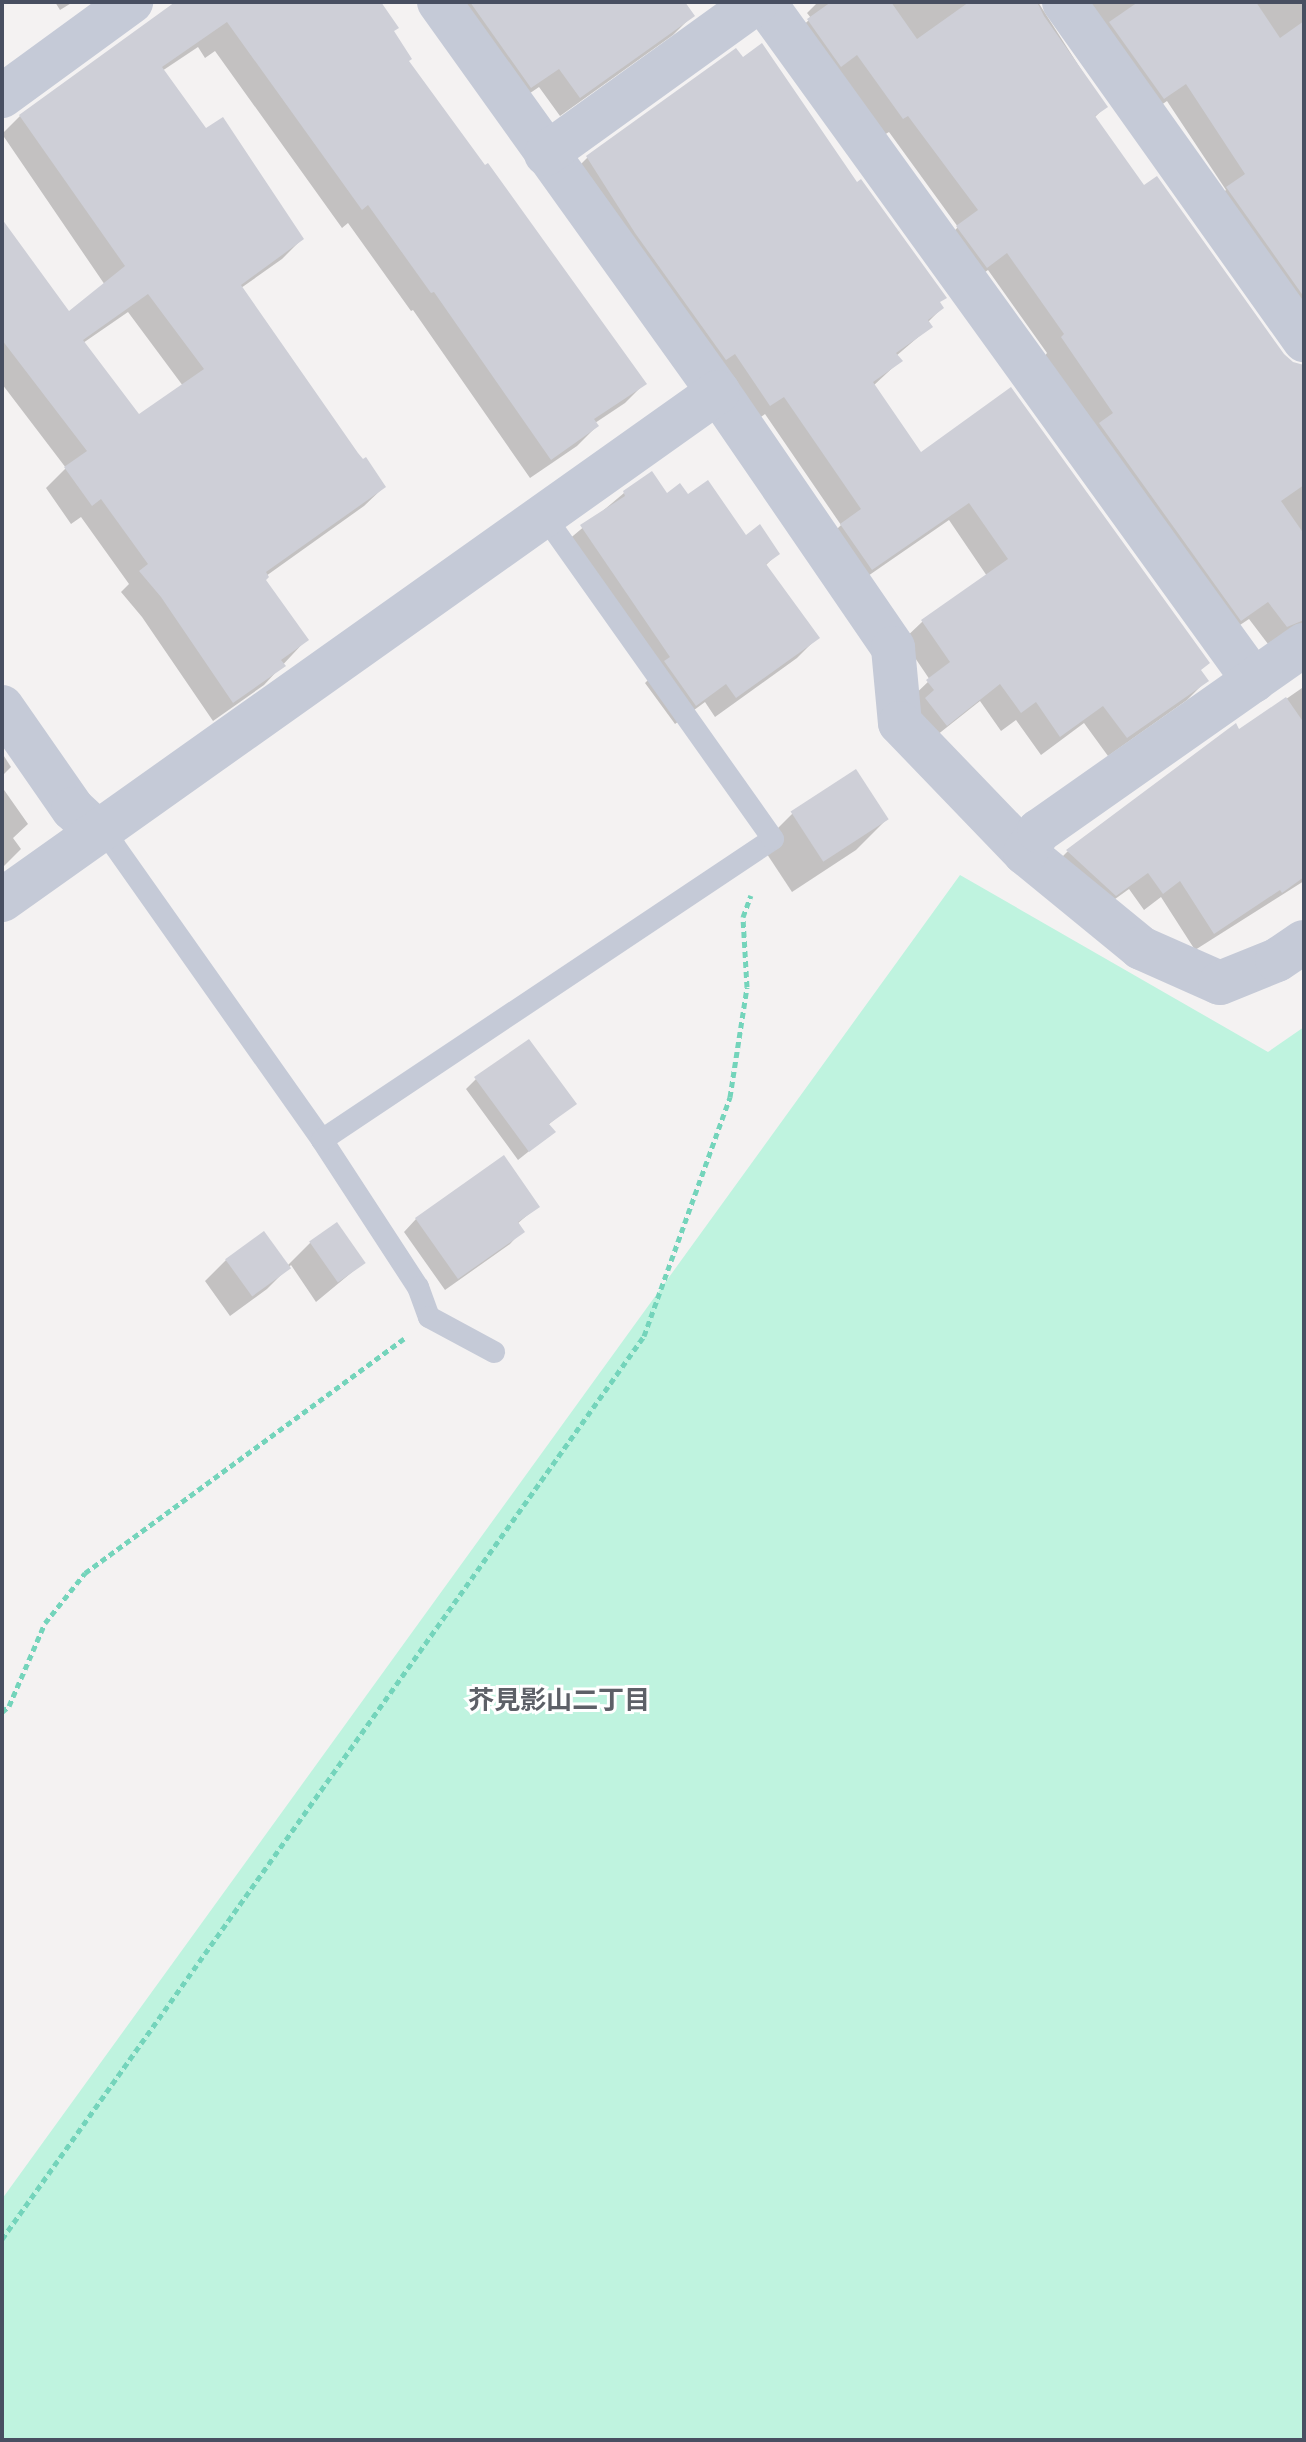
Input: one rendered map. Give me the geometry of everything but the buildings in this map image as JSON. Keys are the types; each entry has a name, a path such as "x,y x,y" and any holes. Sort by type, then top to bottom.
{"street":[{"path":"2,96 131,2"},
{"path":"439,2 718,392 893,648 900,723 1025,853 1141,948 1220,983 1277,960 1304,942"},
{"path":"1064,2 1304,340"},
{"path":"546,154 753,4 1254,681"},
{"path":"2,900 718,392"},
{"path":"1025,853 1039,831 1304,645"},
{"path":"2,707 73,809 98,832"}],"lane":[{"path":"322,1140 773,839 545,517"},
{"path":"98,832 114,845 322,1140 418,1287 429,1317 494,1352"}],"path":[{"path":"2,2239 644,1336 730,1097 747,987 743,917 773,839"},
{"path":"2,1712 9,1706 45,1623 85,1573 400,1343 429,1317"}],"green space":[{"path":"960,875 1268,1052 1304,1027 1304,2440 2,2440 2,2199"}],"district":[{"name":"芥見影山二丁目","path":"559,1701"}]}
